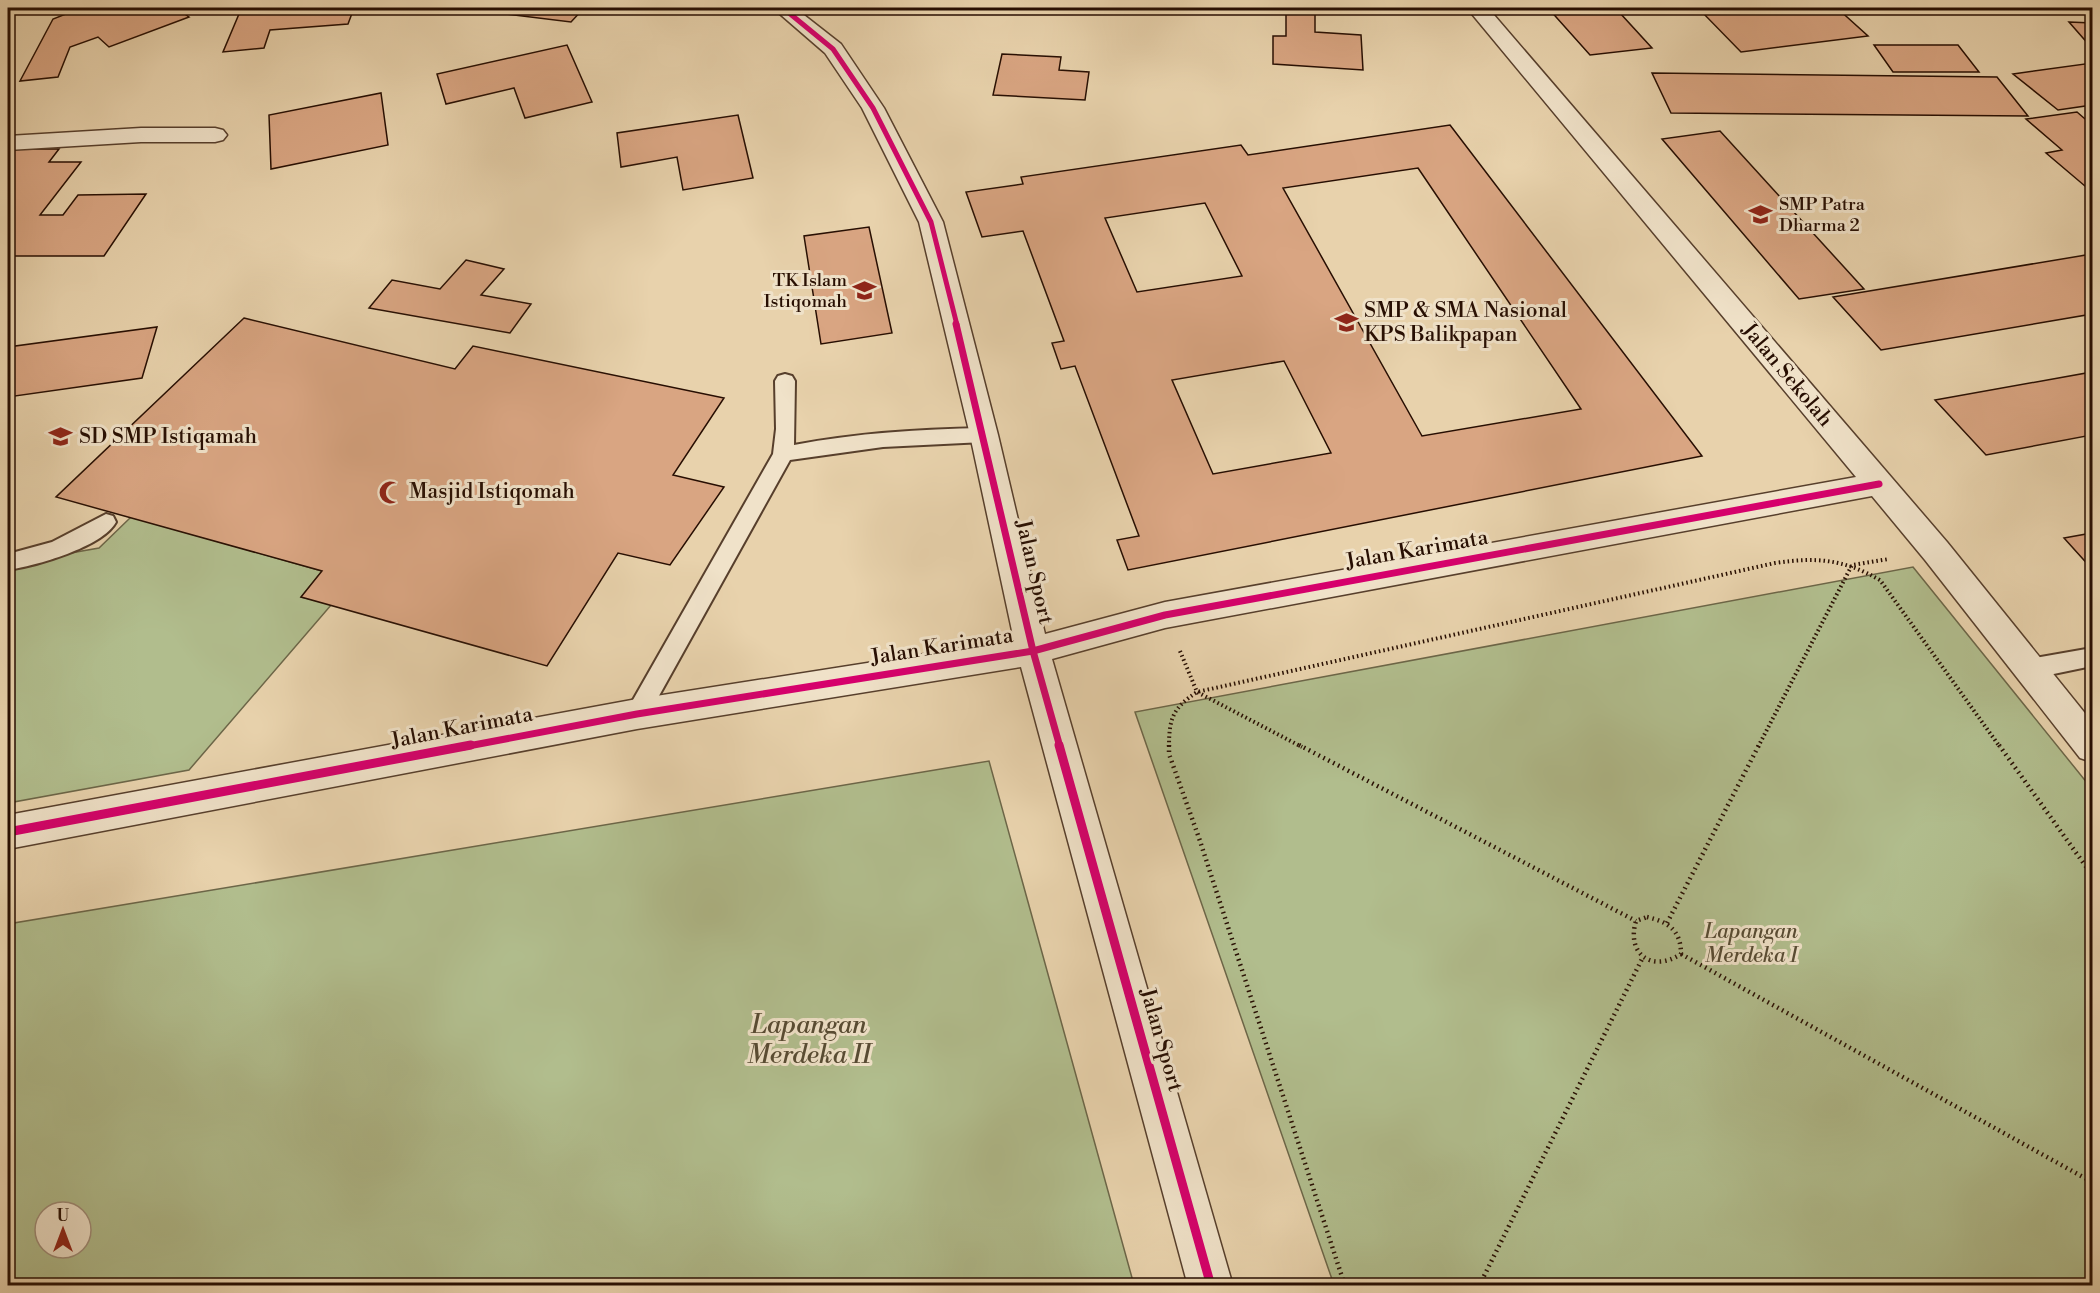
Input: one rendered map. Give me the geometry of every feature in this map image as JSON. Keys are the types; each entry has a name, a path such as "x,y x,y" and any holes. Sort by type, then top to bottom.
{"street":[{"name":"Jalan Sport","path":"783,8 833,49 873,108 931,222 984,435 1033,651 1211,1286"},
{"name":"Jalan Sekolah","path":"1477,8 1936,551 2092,747"},
{"path":"8,143 141,135 215,135"},
{"name":"Jalan Karimata","path":"8,832 637,714 1033,651 1165,615 1879,484"}],"lane":[{"path":"637,714 783,454 786,429 785,381"},
{"path":"783,454 840,442 922,436 984,435"},
{"path":"8,562 52,553 81,540 106,522"},
{"path":"2029,669 2092,657"}],"path":[{"path":"1852,565 1936,551"},
{"path":"1345,1286 1199,838 1169,754 1169,726 1178,705 1197,692 1775,563 1808,558 1831,559 1852,565 1880,580 2092,875"},
{"path":"1667,923 1852,565"},
{"path":"1165,615 1197,692 1636,921"},
{"path":"1647,916 1662,919 1667,923 1674,928 1682,941 1681,954 1672,963 1658,964 1644,957 1634,946 1630,932 1636,921 1647,916"},
{"path":"1681,954 2092,1182"},
{"path":"1479,1286 1644,957"}],"green space":[{"path":"131,517 322,571 301,597 332,604 189,770 8,803 8,564 99,548"},
{"name":"Lapangan Merdeka I","path":"1913,567 2092,789 2092,1285 1334,1285 1135,712"},
{"name":"Lapangan Merdeka II","path":"989,761 1134,1285 8,1285 8,924"}],"building":[{"path":"81,8 176,8 189,17 109,47 98,37 70,47 58,77 20,81 53,19"},
{"path":"287,8 354,8 348,24 270,30 264,48 223,52 239,14 286,10"},
{"path":"457,8 584,8 571,22"},
{"path":"1286,8 1315,8 1315,32 1361,35 1363,70 1273,64 1273,36 1286,36"},
{"path":"1548,8 1668,8 1620,13 1652,48 1590,55"},
{"path":"1837,8 1868,36 1741,52 1699,9"},
{"path":"2069,22 2092,23 2092,46 2090,46"},
{"path":"567,45 592,102 525,118 514,88 446,104 437,74"},
{"path":"1874,45 1958,45 1979,72 1893,72"},
{"path":"1002,54 1061,57 1059,70 1089,72 1085,100 993,95"},
{"path":"2092,63 2092,105 2058,110 2013,74"},
{"path":"1652,73 1997,77 2028,116 1671,113"},
{"path":"381,93 388,145 271,169 269,115"},
{"path":"2077,112 2092,125 2092,192 2046,153 2062,150 2026,119"},
{"path":"738,115 753,178 683,190 677,157 621,167 617,133"},
{"path":"1450,125 1702,456 1128,570 1117,540 1139,536 1075,366 1061,369 1052,343 1064,341 1023,231 982,237 966,192 1023,184 1021,177 1241,145 1248,155","holes":["1418,168 1581,409 1422,436 1283,188","1205,203 1242,276 1137,292 1105,218","1284,361 1331,453 1213,474 1172,380"]},
{"name":"SMP Patra Dharma 2","path":"1720,131 1864,289 1799,299 1662,139"},
{"path":"8,149 59,149 49,162 81,162 40,215 63,215 78,195 146,194 104,256 8,256"},
{"path":"869,227 892,333 821,344 804,236"},
{"path":"2092,254 2092,314 1881,350 1833,297"},
{"path":"466,260 504,269 481,295 531,304 510,333 369,308 392,280 440,289"},
{"name":"Masjid Istiqomah","path":"244,318 455,369 473,346 724,398 673,475 724,487 670,565 618,553 547,666 301,597 322,571 56,497"},
{"path":"157,327 142,378 8,397 8,347"},
{"path":"2092,372 2092,435 1986,455 1935,400"},
{"path":"2092,533 2092,569 2064,538"}],"cycle path":[{"path":"783,8 833,49 873,108 931,222 984,435 1033,651 1211,1286"},
{"path":"8,832 637,714 1033,651 1165,615 1879,484"}],"place":[{"name":"SMP Patra Dharma 2","path":"1761,214"},
{"name":"TK Islam Istiqomah","path":"865,290"},
{"name":"SMP & SMA Nasional KPS Balikpapan","path":"1346,323"},
{"name":"SD SMP Istiqamah","path":"61,437"},
{"name":"Masjid Istiqomah","path":"391,492"}]}
